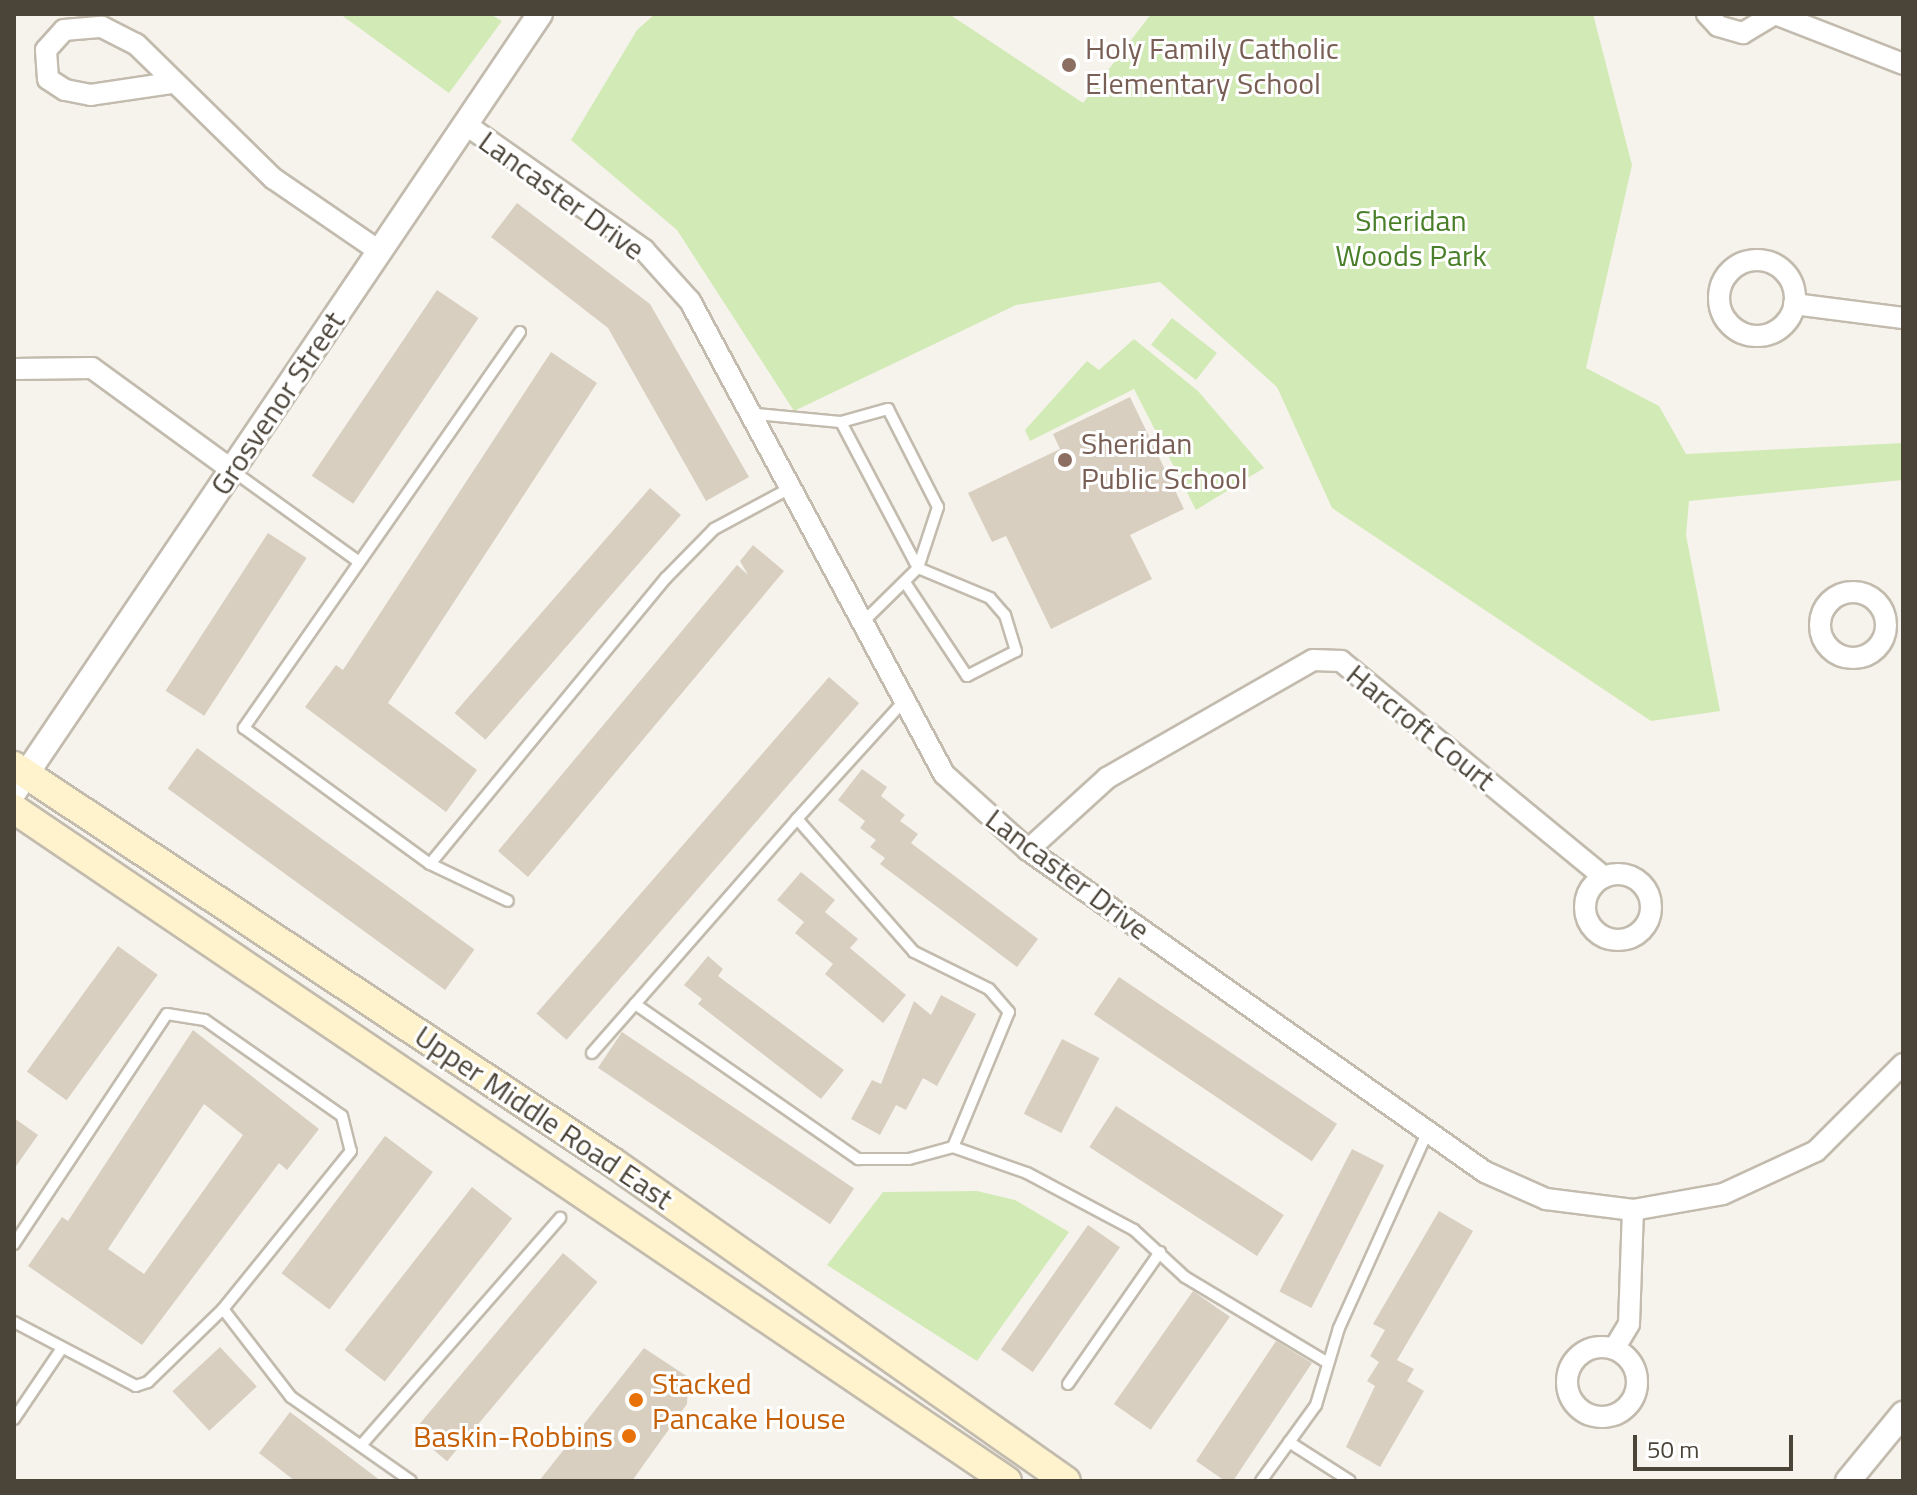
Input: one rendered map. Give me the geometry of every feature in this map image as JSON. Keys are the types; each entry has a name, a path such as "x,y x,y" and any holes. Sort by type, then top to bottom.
{"main road":[{"name":"Upper Middle Road East","path":"18,777 611,1161 1066,1481"},
{"name":"Upper Middle Road East","path":"14,809 1007,1481"}],"street":[{"name":"Grosvenor Street","path":"18,777 232,470 540,14"},
{"path":"1707,14 1718,26 1743,33 1775,14 1903,64"},
{"path":"171,83 91,95 65,90 48,79 46,50 64,30 102,27 136,44 171,83 198,98 274,179 379,251"},
{"name":"Lancaster Drive","path":"465,124 644,250 690,301 756,414 944,774 1028,850 1485,1172 1546,1199 1633,1210 1723,1194 1816,1151 1903,1064"},
{"path":"1794,304 1903,318"},
{"path":"14,369 92,368 232,470"},
{"name":"Harcroft Court","path":"1028,850 1107,778 1313,660 1341,661 1604,877"},
{"path":"1614,1349 1629,1324 1633,1210"},
{"path":"1848,1481 1903,1414"}],"lane":[{"path":"508,901 430,864 244,728 520,332"},
{"path":"756,414 841,422 888,409 920,464 939,519 918,568 906,584 864,621"},
{"path":"841,422 918,568 990,598 1005,615 1016,651 967,676 906,584"},
{"path":"232,470 358,561"},
{"path":"430,864 666,578 714,529 794,486"},
{"path":"592,1053 905,699"},
{"path":"797,819 914,952 989,989 1009,1012 953,1147"},
{"path":"635,1004 858,1159 909,1159 953,1147 1027,1173 1134,1230 1185,1277 1328,1363"},
{"path":"14,1244 167,1014 205,1020 342,1116 351,1151 223,1309 136,1386 14,1322"},
{"path":"1261,1481 1316,1405 1328,1363 1427,1133"},
{"path":"364,1442 560,1218"},
{"path":"1068,1384 1160,1252"},
{"path":"223,1309 291,1397 364,1442 411,1481"},
{"path":"14,1419 62,1348"},
{"path":"1289,1442 1350,1481"}],"green space":[{"path":"340,14 490,14 502,21 449,93"},
{"name":"Sheridan Woods Park","path":"655,14 949,14 1083,103 1151,14 1593,14 1632,165 1586,368 1659,406 1686,454 1903,443 1903,480 1689,501 1686,535 1720,711 1651,721 1332,508 1277,387 1160,282 1016,305 794,411 677,230 571,140 637,30"},
{"path":"1172,318 1217,353 1196,380 1151,345"},
{"path":"1134,339 1198,391 1264,468 1196,510 1134,389 1030,441 1025,430 1087,361 1099,370"},
{"path":"977,1191 1015,1200 1069,1232 977,1361 827,1265 883,1192"}],"building":[{"path":"517,203 650,304 749,477 706,501 608,328 491,237"},
{"path":"437,290 478,318 353,504 312,476"},
{"path":"551,352 597,383 388,703 477,770 446,812 305,707 336,665 343,670"},
{"path":"1130,397 1184,509 1130,535 1152,579 1051,629 1006,536 992,542 968,493 1060,449 1053,434"},
{"path":"650,488 681,515 485,740 454,713"},
{"path":"268,533 307,558 204,716 166,691"},
{"path":"753,545 784,571 528,877 498,851 737,565 748,575 740,561"},
{"path":"829,677 859,703 567,1040 536,1014"},
{"path":"197,748 474,950 445,990 168,788"},
{"path":"862,769 887,787 881,796 905,815 900,821 918,834 911,843 1038,939 1017,967 880,864 885,858 870,847 876,840 860,828 865,821 838,800"},
{"path":"801,872 835,900 825,912 858,939 850,948 906,995 883,1023 825,974 833,964 795,933 804,922 777,900"},
{"path":"118,946 158,975 67,1100 27,1071"},
{"path":"708,956 723,969 718,976 844,1070 821,1099 698,1004 702,999 684,985"},
{"path":"1119,977 1337,1124 1312,1161 1094,1014"},
{"path":"941,995 976,1014 937,1086 923,1078 906,1110 896,1105 880,1135 851,1119 872,1080 881,1084 914,1001 931,1015"},
{"path":"193,1030 319,1129 287,1170 279,1163 142,1345 28,1266 62,1217 68,1221","holes":["204,1104 243,1135 144,1274 108,1249"]},
{"path":"622,1032 854,1189 830,1224 598,1068"},
{"path":"1062,1039 1099,1058 1061,1133 1024,1114"},
{"path":"1116,1106 1284,1215 1257,1256 1089,1147"},
{"path":"14,1118 38,1135 14,1169"},
{"path":"385,1136 433,1172 329,1309 281,1273"},
{"path":"1352,1149 1384,1165 1311,1308 1279,1292"},
{"path":"472,1187 512,1218 385,1382 345,1350"},
{"path":"1439,1211 1473,1231 1397,1360 1414,1369 1407,1381 1424,1391 1380,1467 1346,1447 1375,1386 1367,1381 1379,1362 1370,1356 1385,1330 1373,1324"},
{"path":"1088,1225 1120,1247 1033,1372 1001,1350"},
{"path":"563,1253 597,1282 447,1461 413,1432"},
{"path":"1193,1291 1230,1317 1151,1430 1114,1404"},
{"path":"1276,1341 1312,1363 1233,1481 1225,1481 1196,1461"},
{"path":"220,1347 257,1386 209,1431 172,1391"},
{"path":"644,1348 688,1377 687,1404 632,1481 539,1481"},
{"path":"290,1412 381,1481 295,1481 259,1453"}],"place":[{"name":"Holy Family Catholic Elementary School","path":"1069,65"},
{"name":"Sheridan Public School","path":"1065,460"},
{"name":"Stacked Pancake House","path":"636,1400"},
{"name":"Baskin-Robbins","path":"629,1436"}]}
